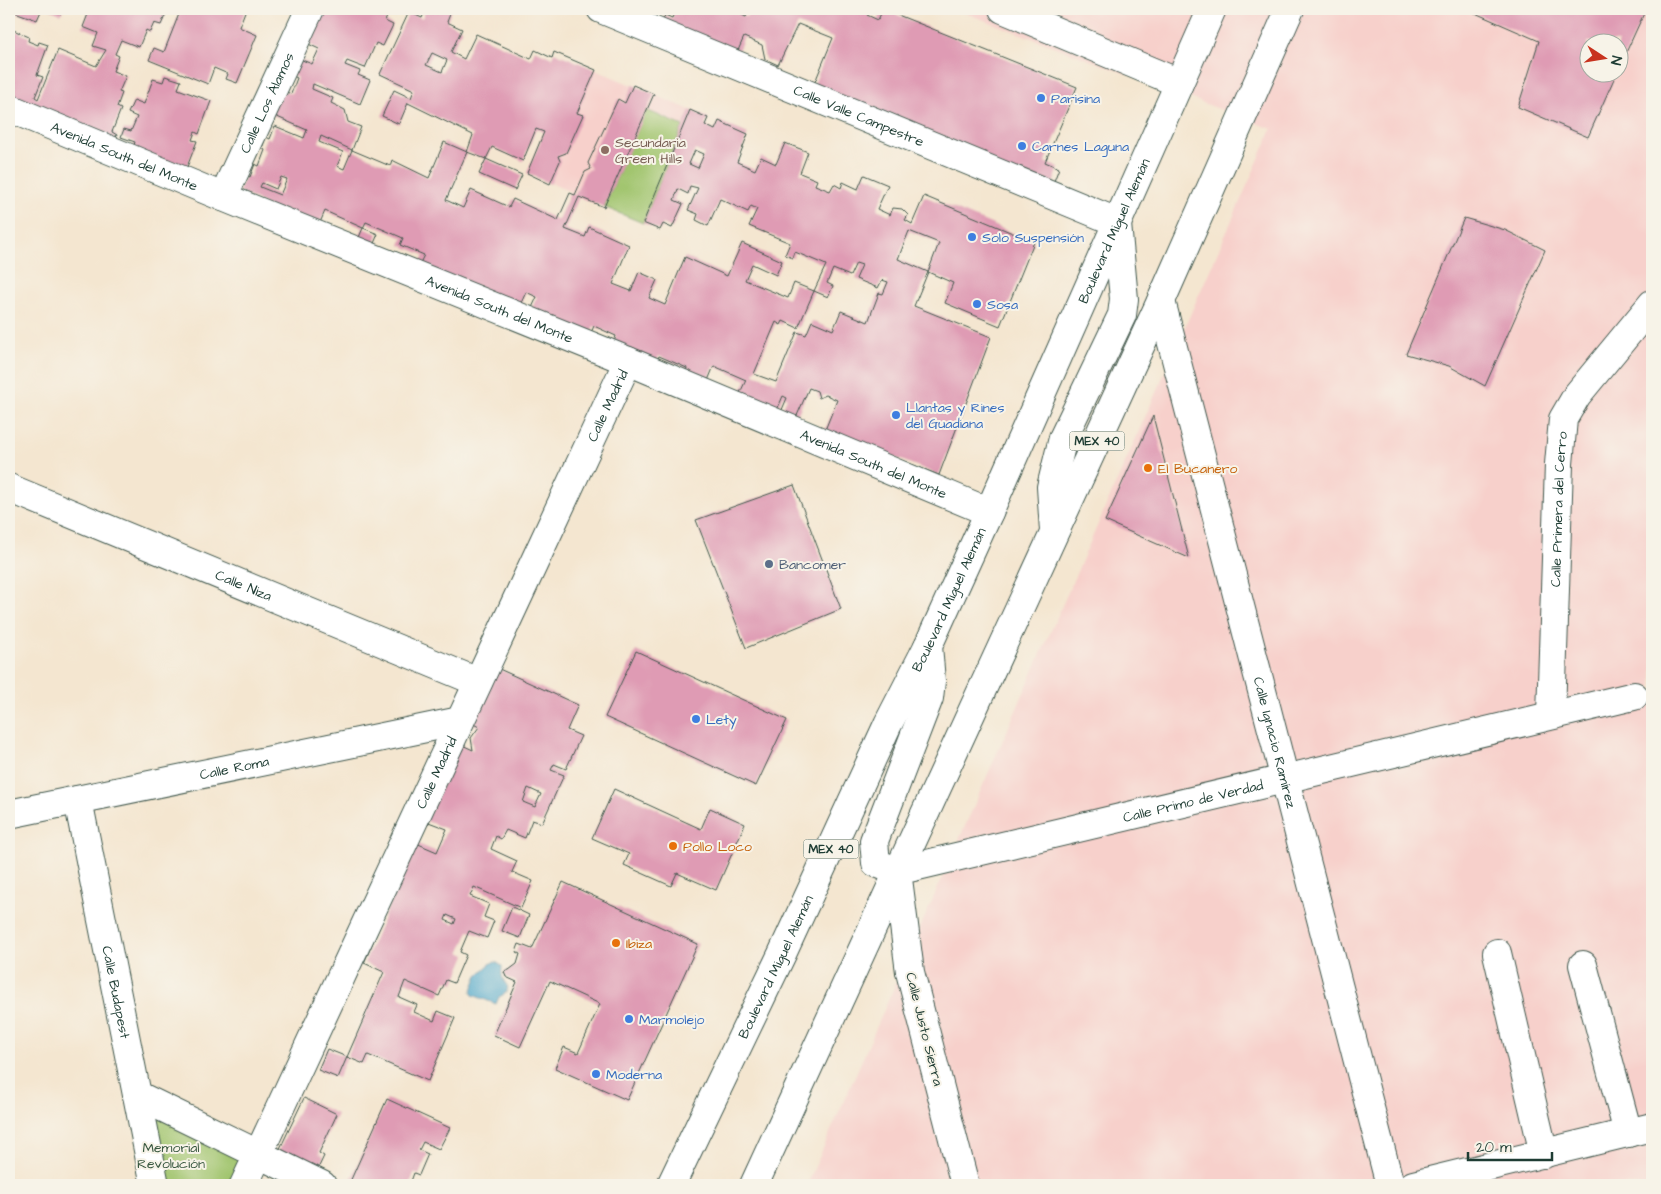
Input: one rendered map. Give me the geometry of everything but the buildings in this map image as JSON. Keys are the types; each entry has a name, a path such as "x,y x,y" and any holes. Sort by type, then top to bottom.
{"main road":[{"name":"Calle Los Álamos","path":"223,197 310,9"},
{"name":"Calle Valle Campestre","path":"601,9 1117,222"},
{"path":"1002,9 1179,83"},
{"name":"Boulevard Miguel Alemán","path":"671,1185 782,954 888,724 928,646 1212,9"},
{"name":"MEX 40","path":"754,1185 1161,301 1290,9"},
{"name":"Avenida South del Monte","path":"9,108 628,361 989,512"},
{"path":"1054,533 1051,487 1063,438 1122,315 1124,299 1117,222"},
{"name":"Calle Ignacio Ramírez","path":"1161,301 1390,1185"},
{"name":"Calle Primera del Cerro","path":"1551,716 1558,464 1563,419 1578,395 1652,304"},
{"name":"Calle Madrid","path":"244,1185 628,361"},
{"name":"Calle Niza","path":"9,488 478,682"},
{"path":"898,871 876,863 874,841 929,698 931,681 928,646"},
{"name":"Calle Primo de Verdad","path":"898,871 1634,696"},
{"name":"Calle Roma","path":"9,814 460,721"},
{"name":"Calle Budapest","path":"78,800 155,1185"},
{"name":"Calle Justo Sierra","path":"898,871 910,972 965,1185"},
{"path":"1496,954 1544,1154"},
{"path":"1413,1185 1640,1130 1584,965"},
{"path":"137,1095 322,1185"}],"shaded area":[{"path":"955,9 1652,9 1652,1185 807,1185 1272,129"},
{"name":"Secundaria Green Hills","path":"575,61 690,110 643,223 527,173"}],"green space":[{"path":"646,110 683,126 643,223 604,207"},
{"name":"Memorial Revolución","path":"133,1105 250,1162 240,1185 146,1185"}],"water":[{"path":"496,962 502,966 502,977 508,988 506,993 499,997 496,1004 473,995 471,992 478,975 491,963"}],"place":[{"name":"Parisina","path":"1041,98"},
{"name":"Carnes Laguna","path":"1022,146"},
{"name":"Secundaria Green Hills","path":"605,150"},
{"name":"Solo Suspensión","path":"972,237"},
{"name":"Sosa","path":"977,304"},
{"name":"Llantas y Rines del Guadiana","path":"896,415"},
{"name":"El Bucanero","path":"1148,468"},
{"name":"Bancomer","path":"769,564"},
{"name":"Lety","path":"696,719"},
{"name":"Pollo Loco","path":"673,846"},
{"name":"Ibiza","path":"616,943"},
{"name":"Marmolejo","path":"629,1019"},
{"name":"Moderna","path":"596,1074"}]}
